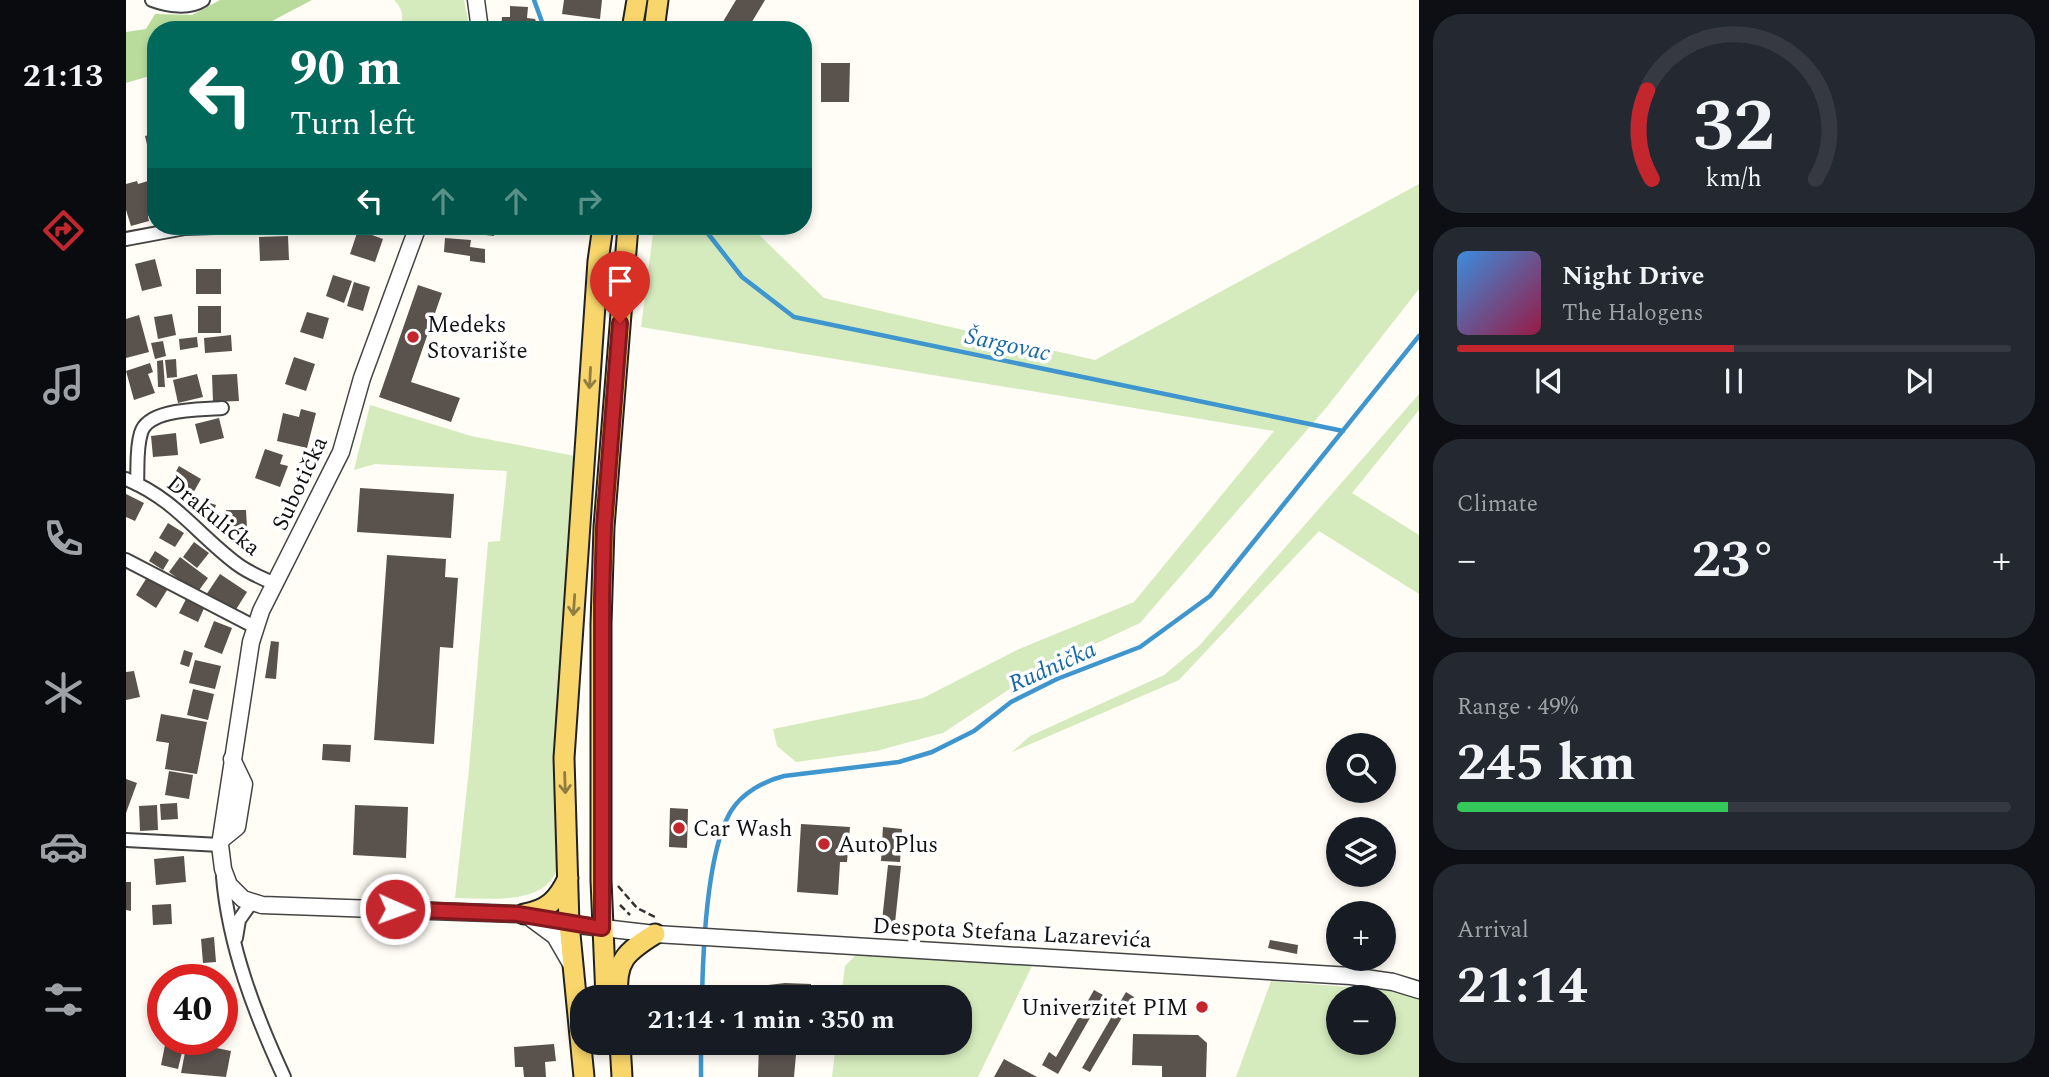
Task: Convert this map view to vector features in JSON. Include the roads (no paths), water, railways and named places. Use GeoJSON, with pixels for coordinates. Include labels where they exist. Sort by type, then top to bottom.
{"type":"FeatureCollection","features":[{"type":"Feature","properties":{"kind":"main road"},"geometry":{"type":"LineString","coordinates":[[634,21],[637,0]]}},
{"type":"Feature","properties":{"kind":"main road"},"geometry":{"type":"LineString","coordinates":[[655,21],[658,0]]}},
{"type":"Feature","properties":{"kind":"main road"},"geometry":{"type":"LineString","coordinates":[[584,1077],[569,924],[566,715],[602,235]]}},
{"type":"Feature","properties":{"kind":"main road"},"geometry":{"type":"LineString","coordinates":[[605,985],[601,880],[601,624],[604,527],[627,235]]}},
{"type":"Feature","properties":{"kind":"main road"},"geometry":{"type":"LineString","coordinates":[[524,915],[536,912],[554,901],[568,877]]}},
{"type":"Feature","properties":{"kind":"main road"},"geometry":{"type":"LineString","coordinates":[[618,985],[617,971],[623,959],[636,946],[655,934]]}},
{"type":"Feature","properties":{"kind":"main road"},"geometry":{"type":"LineString","coordinates":[[609,1055],[610,1077]]}},
{"type":"Feature","properties":{"kind":"main road"},"geometry":{"type":"LineString","coordinates":[[621,1055],[622,1077]]}},
{"type":"Feature","properties":{"kind":"street"},"geometry":{"type":"LineString","coordinates":[[152,0],[168,5],[189,5],[203,0]]}},
{"type":"Feature","properties":{"kind":"street"},"geometry":{"type":"LineString","coordinates":[[476,0],[479,21]]}},
{"type":"Feature","properties":{"kind":"street"},"geometry":{"type":"LineString","coordinates":[[126,239],[147,235]]}},
{"type":"Feature","properties":{"kind":"street","name":"Subotička"},"geometry":{"type":"LineString","coordinates":[[284,1077],[269,1045],[235,946],[226,911],[220,843],[232,759],[255,627],[341,452],[362,379],[415,235]]}},
{"type":"Feature","properties":{"kind":"street"},"geometry":{"type":"LineString","coordinates":[[132,482],[141,433],[149,421],[175,413],[222,408]]}},
{"type":"Feature","properties":{"kind":"street","name":"Drakulićka"},"geometry":{"type":"LineString","coordinates":[[132,482],[172,504],[237,564],[275,584]]}},
{"type":"Feature","properties":{"kind":"street"},"geometry":{"type":"LineString","coordinates":[[126,560],[255,627]]}},
{"type":"Feature","properties":{"kind":"street"},"geometry":{"type":"LineString","coordinates":[[126,840],[220,843]]}},
{"type":"Feature","properties":{"kind":"street"},"geometry":{"type":"LineString","coordinates":[[223,869],[235,892],[251,903],[239,920],[235,946]]}},
{"type":"Feature","properties":{"kind":"street"},"geometry":{"type":"LineString","coordinates":[[601,880],[611,914],[632,931]]}},
{"type":"Feature","properties":{"kind":"street","name":"Despota Stefana Lazarevića"},"geometry":{"type":"LineString","coordinates":[[251,903],[524,915],[569,924],[655,934],[692,934],[1046,959],[1326,974],[1393,982],[1419,990]]}},
{"type":"Feature","properties":{"kind":"street"},"geometry":{"type":"LineString","coordinates":[[524,915],[555,936],[573,968]]}},
{"type":"Feature","properties":{"kind":"waterway"},"geometry":{"type":"LineString","coordinates":[[534,0],[542,21]]}},
{"type":"Feature","properties":{"kind":"waterway","name":"Šargovac"},"geometry":{"type":"LineString","coordinates":[[709,235],[742,277],[794,317],[1343,431]]}},
{"type":"Feature","properties":{"kind":"waterway","name":"Rudnička"},"geometry":{"type":"LineString","coordinates":[[703,985],[705,928],[716,850],[731,811],[747,793],[784,776],[899,762],[932,752],[974,731],[1011,702],[1057,679],[1140,647],[1210,596],[1419,336]]}},
{"type":"Feature","properties":{"kind":"waterway","name":"Rudnička"},"geometry":{"type":"LineString","coordinates":[[701,1055],[701,1077]]}},
{"type":"Feature","properties":{"kind":"place","name":"Medeks Stovarište"},"geometry":{"type":"Point","coordinates":[413,337]}},
{"type":"Feature","properties":{"kind":"place","name":"Car Wash"},"geometry":{"type":"Point","coordinates":[679,828]}},
{"type":"Feature","properties":{"kind":"place","name":"Auto Plus"},"geometry":{"type":"Point","coordinates":[824,844]}},
{"type":"Feature","properties":{"kind":"place","name":"Univerzitet PIM"},"geometry":{"type":"Point","coordinates":[1202,1007]}}]}
